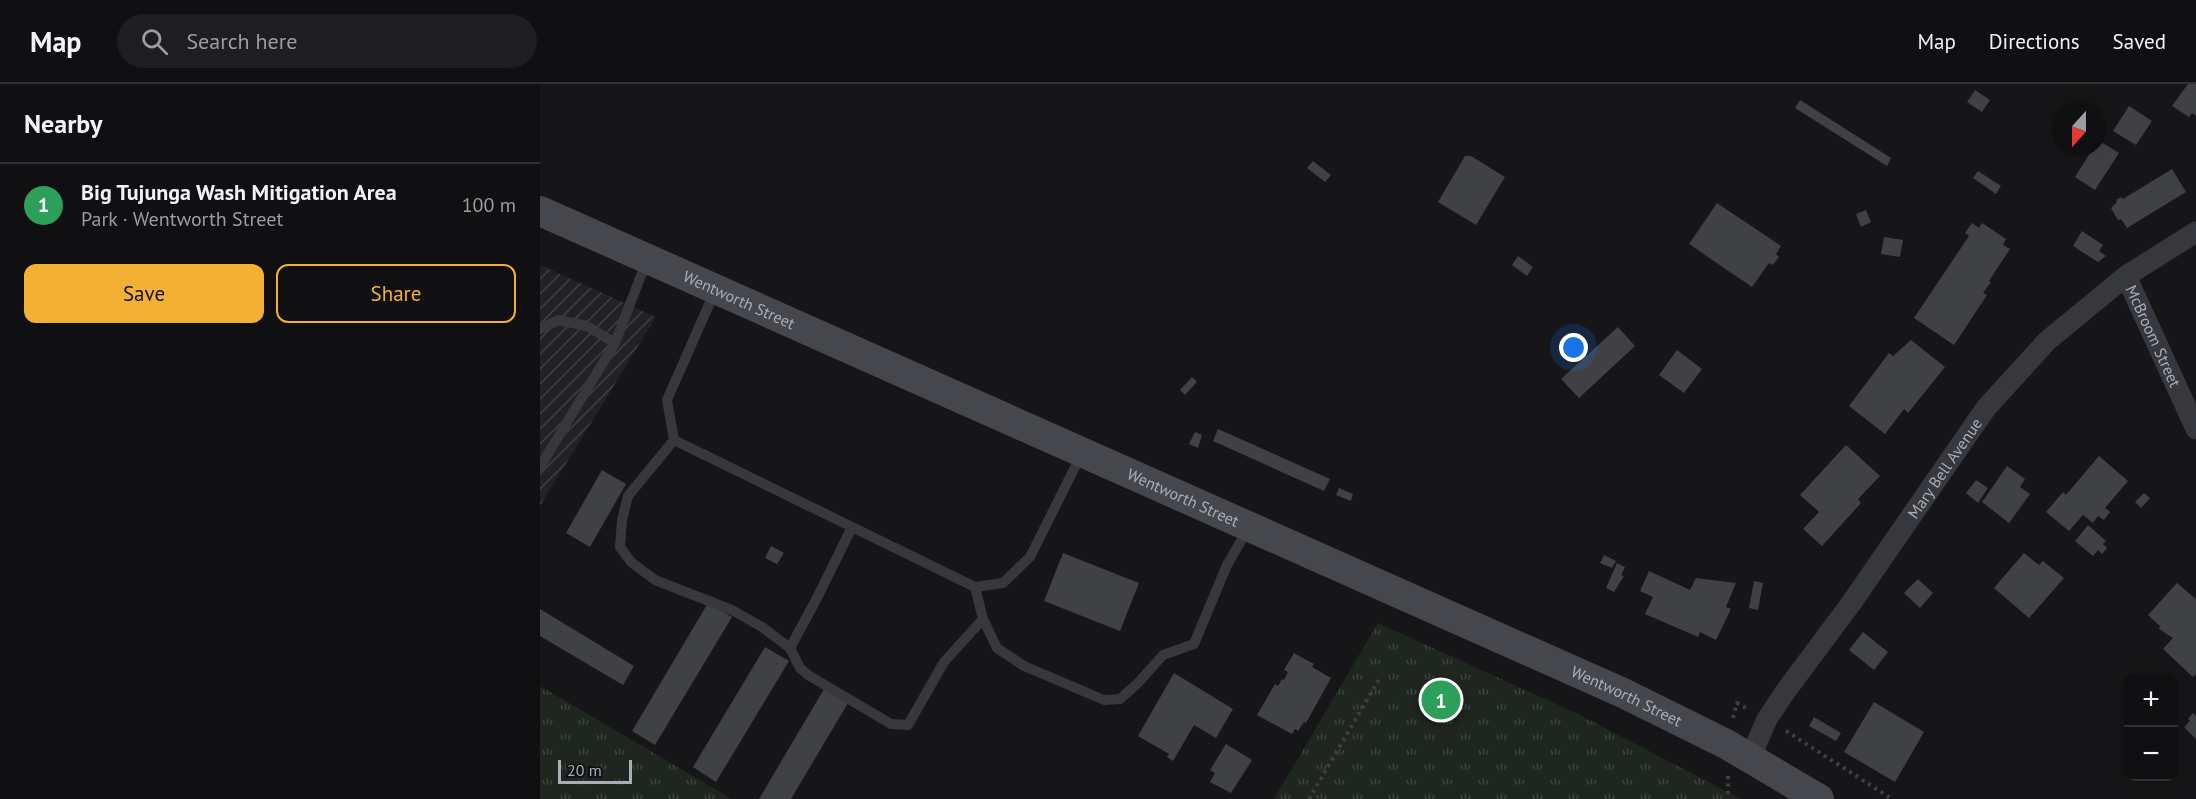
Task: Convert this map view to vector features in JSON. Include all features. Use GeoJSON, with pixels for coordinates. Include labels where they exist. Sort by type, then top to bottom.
{"type":"FeatureCollection","features":[{"type":"Feature","properties":{"kind":"main road","name":"Wentworth Street"},"geometry":{"type":"LineString","coordinates":[[540,211],[1623,693],[1726,744],[1819,799]]}},
{"type":"Feature","properties":{"kind":"street","name":"Mary Bell Avenue"},"geometry":{"type":"LineString","coordinates":[[1750,758],[1767,719],[1852,602],[1986,408],[2047,341],[2126,276],[2196,232]]}},
{"type":"Feature","properties":{"kind":"street","name":"McBroom Street"},"geometry":{"type":"LineString","coordinates":[[2126,276],[2196,429]]}},
{"type":"Feature","properties":{"kind":"lane"},"geometry":{"type":"LineString","coordinates":[[540,467],[615,343],[648,258]]}},
{"type":"Feature","properties":{"kind":"lane"},"geometry":{"type":"LineString","coordinates":[[716,288],[667,400],[674,440],[628,496],[622,520],[620,547],[631,562],[655,580],[732,610],[762,627],[790,648],[800,668],[808,675],[891,724],[908,725],[944,662],[983,619]]}},
{"type":"Feature","properties":{"kind":"lane"},"geometry":{"type":"LineString","coordinates":[[540,329],[558,320],[587,326],[615,343]]}},
{"type":"Feature","properties":{"kind":"lane"},"geometry":{"type":"LineString","coordinates":[[674,440],[975,587],[1003,583],[1030,557],[1082,452]]}},
{"type":"Feature","properties":{"kind":"lane"},"geometry":{"type":"LineString","coordinates":[[790,648],[852,527]]}},
{"type":"Feature","properties":{"kind":"lane"},"geometry":{"type":"LineString","coordinates":[[975,587],[983,619],[997,648],[1024,666],[1104,700],[1120,699],[1138,684],[1163,655],[1194,644],[1227,565],[1249,527]]}},
{"type":"Feature","properties":{"kind":"path"},"geometry":{"type":"LineString","coordinates":[[1309,799],[1381,676]]}},
{"type":"Feature","properties":{"kind":"path"},"geometry":{"type":"LineString","coordinates":[[1767,719],[1892,799]]}},
{"type":"Feature","properties":{"kind":"shaded area"},"geometry":{"type":"Polygon","coordinates":[[[540,265],[656,317],[540,506],[540,265]]]}},
{"type":"Feature","properties":{"kind":"green space"},"geometry":{"type":"Polygon","coordinates":[[[1378,623],[1576,713],[1741,799],[1274,799],[1378,623]]]}},
{"type":"Feature","properties":{"kind":"green space"},"geometry":{"type":"Polygon","coordinates":[[[540,686],[732,799],[540,799],[540,686]]]}},
{"type":"Feature","properties":{"kind":"building"},"geometry":{"type":"Polygon","coordinates":[[[2188,84],[2196,84],[2196,116],[2192,113],[2189,117],[2172,106],[2188,84]]]}},
{"type":"Feature","properties":{"kind":"building"},"geometry":{"type":"Polygon","coordinates":[[[1975,90],[1990,100],[1982,112],[1967,102],[1975,90]]]}},
{"type":"Feature","properties":{"kind":"building"},"geometry":{"type":"Polygon","coordinates":[[[1800,100],[1891,158],[1887,166],[1795,108],[1800,100]]]}},
{"type":"Feature","properties":{"kind":"building"},"geometry":{"type":"Polygon","coordinates":[[[2129,106],[2152,121],[2136,145],[2113,131],[2129,106]]]}},
{"type":"Feature","properties":{"kind":"building"},"geometry":{"type":"Polygon","coordinates":[[[2106,145],[2119,153],[2095,190],[2075,177],[2088,156],[2106,156],[2106,145]]]}},
{"type":"Feature","properties":{"kind":"building"},"geometry":{"type":"Polygon","coordinates":[[[1465,156],[1471,156],[1505,177],[1476,225],[1438,202],[1465,156]]]}},
{"type":"Feature","properties":{"kind":"building"},"geometry":{"type":"Polygon","coordinates":[[[1313,161],[1331,175],[1325,182],[1307,168],[1313,161]]]}},
{"type":"Feature","properties":{"kind":"building"},"geometry":{"type":"Polygon","coordinates":[[[2172,169],[2186,192],[2127,228],[2121,219],[2118,220],[2111,208],[2117,202],[2116,200],[2121,197],[2123,199],[2172,169]]]}},
{"type":"Feature","properties":{"kind":"building"},"geometry":{"type":"Polygon","coordinates":[[[1978,171],[2001,186],[1996,194],[1973,178],[1978,171]]]}},
{"type":"Feature","properties":{"kind":"building"},"geometry":{"type":"Polygon","coordinates":[[[1717,203],[1781,246],[1776,254],[1779,257],[1773,265],[1769,263],[1752,287],[1689,244],[1717,203]]]}},
{"type":"Feature","properties":{"kind":"building"},"geometry":{"type":"Polygon","coordinates":[[[1866,210],[1871,222],[1861,227],[1856,214],[1866,210]]]}},
{"type":"Feature","properties":{"kind":"building"},"geometry":{"type":"Polygon","coordinates":[[[1972,223],[1979,228],[1982,223],[2006,239],[2003,245],[2010,249],[1983,293],[1987,295],[1954,345],[1914,318],[1969,236],[1965,233],[1972,223]]]}},
{"type":"Feature","properties":{"kind":"building"},"geometry":{"type":"Polygon","coordinates":[[[2082,231],[2103,245],[2099,251],[2106,256],[2098,262],[2073,246],[2082,231]]]}},
{"type":"Feature","properties":{"kind":"building"},"geometry":{"type":"Polygon","coordinates":[[[1884,237],[1903,240],[1900,257],[1881,254],[1884,237]]]}},
{"type":"Feature","properties":{"kind":"building"},"geometry":{"type":"Polygon","coordinates":[[[1518,256],[1533,267],[1527,276],[1512,265],[1518,256]]]}},
{"type":"Feature","properties":{"kind":"building"},"geometry":{"type":"Polygon","coordinates":[[[1618,327],[1635,346],[1579,398],[1561,379],[1618,327]]]}},
{"type":"Feature","properties":{"kind":"building"},"geometry":{"type":"Polygon","coordinates":[[[1911,340],[1945,367],[1908,413],[1904,409],[1885,434],[1849,406],[1889,353],[1893,356],[1911,340]]]}},
{"type":"Feature","properties":{"kind":"building"},"geometry":{"type":"Polygon","coordinates":[[[1677,350],[1702,369],[1684,393],[1659,375],[1677,350]]]}},
{"type":"Feature","properties":{"kind":"building"},"geometry":{"type":"Polygon","coordinates":[[[1192,377],[1197,382],[1185,395],[1180,390],[1192,377]]]}},
{"type":"Feature","properties":{"kind":"building"},"geometry":{"type":"Polygon","coordinates":[[[1218,429],[1330,479],[1324,491],[1213,441],[1218,429]]]}},
{"type":"Feature","properties":{"kind":"building"},"geometry":{"type":"Polygon","coordinates":[[[1195,432],[1202,435],[1198,448],[1189,444],[1195,432]]]}},
{"type":"Feature","properties":{"kind":"building"},"geometry":{"type":"Polygon","coordinates":[[[1846,445],[1880,476],[1858,499],[1861,503],[1822,546],[1803,529],[1819,512],[1800,495],[1846,445]]]}},
{"type":"Feature","properties":{"kind":"building"},"geometry":{"type":"Polygon","coordinates":[[[2099,456],[2128,481],[2105,508],[2110,512],[2104,520],[2098,516],[2093,523],[2083,515],[2069,531],[2046,512],[2063,492],[2066,495],[2099,456]]]}},
{"type":"Feature","properties":{"kind":"building"},"geometry":{"type":"Polygon","coordinates":[[[2007,466],[2025,479],[2020,487],[2030,494],[2009,523],[1982,502],[2007,466]]]}},
{"type":"Feature","properties":{"kind":"building"},"geometry":{"type":"Polygon","coordinates":[[[602,470],[626,484],[590,547],[566,533],[602,470]]]}},
{"type":"Feature","properties":{"kind":"building"},"geometry":{"type":"Polygon","coordinates":[[[1976,480],[1988,488],[1978,503],[1966,493],[1976,480]]]}},
{"type":"Feature","properties":{"kind":"building"},"geometry":{"type":"Polygon","coordinates":[[[1339,488],[1353,494],[1351,501],[1336,495],[1339,488]]]}},
{"type":"Feature","properties":{"kind":"building"},"geometry":{"type":"Polygon","coordinates":[[[2144,493],[2150,498],[2141,508],[2135,502],[2144,493]]]}},
{"type":"Feature","properties":{"kind":"building"},"geometry":{"type":"Polygon","coordinates":[[[2088,525],[2106,541],[2103,544],[2107,548],[2102,554],[2098,550],[2093,556],[2075,541],[2088,525]]]}},
{"type":"Feature","properties":{"kind":"building"},"geometry":{"type":"Polygon","coordinates":[[[771,546],[784,553],[777,564],[765,558],[771,546]]]}},
{"type":"Feature","properties":{"kind":"building"},"geometry":{"type":"Polygon","coordinates":[[[1063,553],[1139,583],[1120,631],[1044,601],[1063,553]]]}},
{"type":"Feature","properties":{"kind":"building"},"geometry":{"type":"Polygon","coordinates":[[[2024,553],[2039,565],[2043,561],[2064,578],[2029,618],[1994,588],[2024,553]]]}},
{"type":"Feature","properties":{"kind":"building"},"geometry":{"type":"Polygon","coordinates":[[[1604,555],[1616,561],[1612,568],[1600,563],[1604,555]]]}},
{"type":"Feature","properties":{"kind":"building"},"geometry":{"type":"Polygon","coordinates":[[[1617,563],[1625,567],[1621,575],[1624,576],[1614,592],[1606,588],[1617,563]]]}},
{"type":"Feature","properties":{"kind":"building"},"geometry":{"type":"Polygon","coordinates":[[[1649,571],[1690,590],[1696,578],[1736,583],[1726,607],[1731,609],[1716,640],[1700,632],[1698,637],[1645,614],[1653,597],[1640,591],[1649,571]]]}},
{"type":"Feature","properties":{"kind":"building"},"geometry":{"type":"Polygon","coordinates":[[[1918,579],[1933,593],[1920,608],[1904,593],[1918,579]]]}},
{"type":"Feature","properties":{"kind":"building"},"geometry":{"type":"Polygon","coordinates":[[[1754,581],[1763,583],[1758,610],[1749,608],[1754,581]]]}},
{"type":"Feature","properties":{"kind":"building"},"geometry":{"type":"Polygon","coordinates":[[[2177,583],[2196,599],[2196,674],[2193,677],[2163,649],[2173,638],[2159,629],[2160,626],[2148,615],[2177,583]]]}},
{"type":"Feature","properties":{"kind":"building"},"geometry":{"type":"Polygon","coordinates":[[[708,603],[732,617],[655,745],[632,731],[708,603]]]}},
{"type":"Feature","properties":{"kind":"building"},"geometry":{"type":"Polygon","coordinates":[[[540,609],[634,666],[623,685],[540,636],[540,609]]]}},
{"type":"Feature","properties":{"kind":"building"},"geometry":{"type":"Polygon","coordinates":[[[1863,632],[1888,652],[1874,670],[1849,650],[1863,632]]]}},
{"type":"Feature","properties":{"kind":"building"},"geometry":{"type":"Polygon","coordinates":[[[765,647],[789,661],[716,782],[693,767],[765,647]]]}},
{"type":"Feature","properties":{"kind":"building"},"geometry":{"type":"Polygon","coordinates":[[[1294,653],[1314,664],[1312,667],[1331,678],[1306,723],[1304,722],[1298,731],[1295,729],[1292,734],[1257,715],[1275,684],[1278,686],[1282,679],[1284,680],[1288,672],[1284,670],[1294,653]]]}},
{"type":"Feature","properties":{"kind":"building"},"geometry":{"type":"Polygon","coordinates":[[[1174,673],[1233,709],[1216,738],[1194,725],[1173,761],[1167,757],[1169,754],[1138,736],[1174,673]]]}},
{"type":"Feature","properties":{"kind":"building"},"geometry":{"type":"Polygon","coordinates":[[[824,689],[848,703],[791,799],[759,799],[824,689]]]}},
{"type":"Feature","properties":{"kind":"building"},"geometry":{"type":"Polygon","coordinates":[[[1874,702],[1924,732],[1895,782],[1844,752],[1874,702]]]}},
{"type":"Feature","properties":{"kind":"building"},"geometry":{"type":"Polygon","coordinates":[[[2193,713],[2196,716],[2196,739],[2184,727],[2190,721],[2188,719],[2193,713]]]}},
{"type":"Feature","properties":{"kind":"building"},"geometry":{"type":"Polygon","coordinates":[[[1814,717],[1841,733],[1836,741],[1809,726],[1814,717]]]}},
{"type":"Feature","properties":{"kind":"building"},"geometry":{"type":"Polygon","coordinates":[[[1226,744],[1252,760],[1231,793],[1210,782],[1215,773],[1210,770],[1226,744]]]}},
{"type":"Feature","properties":{"kind":"place","name":"Big Tujunga Wash Mitigation Area"},"geometry":{"type":"Point","coordinates":[1441,700]}}]}
